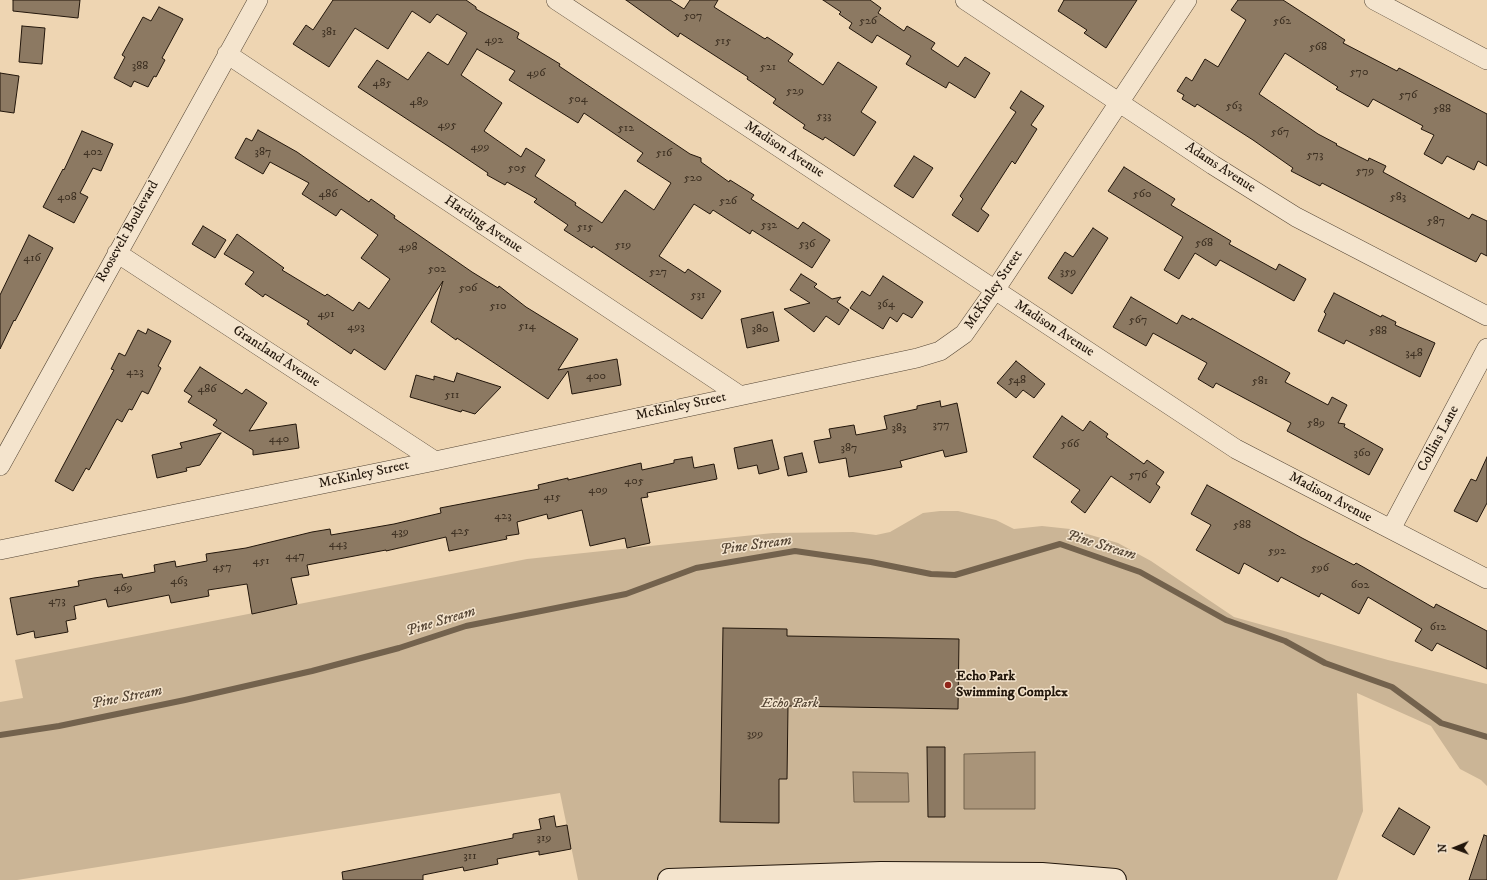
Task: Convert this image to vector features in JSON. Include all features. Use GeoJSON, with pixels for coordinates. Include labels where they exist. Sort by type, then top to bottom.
{"type":"FeatureCollection","features":[{"type":"Feature","properties":{"kind":"main road"},"geometry":{"type":"LineString","coordinates":[[669,880],[881,873],[1042,874],[1115,880]]}},
{"type":"Feature","properties":{"kind":"street","name":"Roosevelt Boulevard"},"geometry":{"type":"LineString","coordinates":[[0,466],[258,0]]}},
{"type":"Feature","properties":{"kind":"street","name":"Madison Avenue"},"geometry":{"type":"LineString","coordinates":[[556,0],[1236,449],[1487,579]]}},
{"type":"Feature","properties":{"kind":"street","name":"Adams Avenue"},"geometry":{"type":"LineString","coordinates":[[965,0],[1213,165],[1296,216],[1487,316]]}},
{"type":"Feature","properties":{"kind":"street","name":"McKinley Street"},"geometry":{"type":"LineString","coordinates":[[0,550],[435,461],[738,395],[917,358],[940,351],[964,334],[995,290],[1187,0]]}},
{"type":"Feature","properties":{"kind":"street"},"geometry":{"type":"LineString","coordinates":[[1374,0],[1487,60]]}},
{"type":"Feature","properties":{"kind":"street","name":"Harding Avenue"},"geometry":{"type":"LineString","coordinates":[[227,54],[738,395]]}},
{"type":"Feature","properties":{"kind":"street","name":"Grantland Avenue"},"geometry":{"type":"LineString","coordinates":[[117,253],[435,461]]}},
{"type":"Feature","properties":{"kind":"street","name":"Collins Lane"},"geometry":{"type":"LineString","coordinates":[[1391,530],[1487,348]]}},
{"type":"Feature","properties":{"kind":"green space","name":"Echo Park"},"geometry":{"type":"Polygon","coordinates":[[[958,511],[996,520],[1014,529],[1042,526],[1070,529],[1118,543],[1151,561],[1234,617],[1388,660],[1487,684],[1487,786],[1481,780],[1460,769],[1431,726],[1357,693],[1363,811],[1337,880],[578,880],[560,793],[17,880],[0,880],[0,702],[23,698],[15,660],[527,559],[773,533],[853,532],[876,535],[890,532],[923,513],[958,511]]]}},
{"type":"Feature","properties":{"kind":"shaded area"},"geometry":{"type":"Polygon","coordinates":[[[1035,752],[1035,809],[964,809],[964,754],[1035,752]]]}},
{"type":"Feature","properties":{"kind":"shaded area"},"geometry":{"type":"Polygon","coordinates":[[[853,772],[908,773],[909,802],[854,802],[853,772]]]}},
{"type":"Feature","properties":{"kind":"building"},"geometry":{"type":"Polygon","coordinates":[[[13,0],[80,0],[78,18],[13,11],[13,0]]]}},
{"type":"Feature","properties":{"kind":"building"},"geometry":{"type":"Polygon","coordinates":[[[333,0],[466,0],[476,7],[476,9],[519,33],[517,38],[560,64],[559,66],[690,154],[701,158],[701,162],[729,182],[730,180],[754,195],[751,199],[798,229],[803,222],[830,240],[812,268],[752,230],[750,234],[713,210],[710,214],[694,204],[659,256],[685,273],[688,269],[721,291],[702,319],[593,246],[592,248],[564,230],[568,225],[534,202],[537,199],[507,182],[505,185],[487,175],[488,173],[358,87],[377,60],[408,80],[428,52],[448,65],[467,33],[437,14],[430,23],[412,11],[388,49],[355,28],[329,67],[293,44],[306,25],[313,30],[333,0]],[[477,49],[461,75],[502,103],[484,131],[521,157],[526,148],[545,160],[535,176],[576,203],[575,205],[602,223],[625,190],[654,210],[671,183],[637,161],[643,153],[584,113],[578,123],[509,80],[515,71],[477,49]]]}},
{"type":"Feature","properties":{"kind":"building"},"geometry":{"type":"Polygon","coordinates":[[[626,0],[670,0],[684,9],[690,0],[718,0],[714,7],[765,39],[767,37],[793,54],[788,61],[823,85],[838,62],[877,87],[861,112],[876,122],[854,156],[825,137],[823,140],[803,128],[805,125],[773,103],[776,99],[747,79],[748,77],[680,33],[678,37],[626,0]]]}},
{"type":"Feature","properties":{"kind":"building"},"geometry":{"type":"Polygon","coordinates":[[[823,0],[870,0],[881,8],[878,13],[904,31],[907,26],[935,43],[931,49],[958,67],[965,57],[990,73],[975,98],[949,82],[946,88],[906,64],[911,56],[877,35],[872,43],[849,28],[852,23],[839,14],[841,12],[823,0]]]}},
{"type":"Feature","properties":{"kind":"building"},"geometry":{"type":"Polygon","coordinates":[[[1064,0],[1137,0],[1106,48],[1084,33],[1087,30],[1058,11],[1064,0]]]}},
{"type":"Feature","properties":{"kind":"building"},"geometry":{"type":"Polygon","coordinates":[[[1238,0],[1283,0],[1345,40],[1343,43],[1397,71],[1399,68],[1487,114],[1487,166],[1478,161],[1474,170],[1447,156],[1442,164],[1424,154],[1434,135],[1421,129],[1423,126],[1373,99],[1368,107],[1336,89],[1338,87],[1285,53],[1259,94],[1318,134],[1337,144],[1336,145],[1368,161],[1369,158],[1386,166],[1383,172],[1469,219],[1472,214],[1487,221],[1487,256],[1481,253],[1476,262],[1322,183],[1320,186],[1291,171],[1293,168],[1197,104],[1195,107],[1182,99],[1184,95],[1177,91],[1186,77],[1192,81],[1205,59],[1218,67],[1246,20],[1231,10],[1238,0]]]}},
{"type":"Feature","properties":{"kind":"building"},"geometry":{"type":"Polygon","coordinates":[[[159,7],[183,19],[162,58],[165,60],[156,77],[154,76],[148,87],[134,81],[131,87],[114,78],[125,57],[122,55],[143,17],[151,21],[159,7]]]}},
{"type":"Feature","properties":{"kind":"building"},"geometry":{"type":"Polygon","coordinates":[[[22,26],[45,28],[42,64],[19,62],[22,26]]]}},
{"type":"Feature","properties":{"kind":"building"},"geometry":{"type":"Polygon","coordinates":[[[0,73],[19,76],[14,113],[0,111],[0,73]]]}},
{"type":"Feature","properties":{"kind":"building"},"geometry":{"type":"Polygon","coordinates":[[[1021,91],[1044,106],[1031,125],[1037,129],[1015,164],[1012,161],[981,209],[989,215],[978,232],[952,215],[963,199],[960,196],[1016,112],[1010,108],[1021,91]]]}},
{"type":"Feature","properties":{"kind":"building"},"geometry":{"type":"Polygon","coordinates":[[[258,130],[297,152],[369,202],[371,199],[395,216],[394,218],[472,272],[498,288],[499,286],[526,307],[578,339],[558,370],[617,359],[621,385],[572,394],[568,371],[548,399],[457,338],[456,340],[431,322],[443,281],[385,370],[354,349],[351,354],[307,324],[309,321],[265,294],[263,297],[245,284],[254,272],[224,254],[237,234],[284,268],[282,270],[325,296],[327,294],[353,311],[359,302],[369,309],[390,279],[361,258],[378,235],[341,209],[336,216],[302,194],[309,183],[270,162],[263,174],[235,158],[246,138],[252,141],[258,130]]]}},
{"type":"Feature","properties":{"kind":"building"},"geometry":{"type":"Polygon","coordinates":[[[82,131],[113,144],[101,171],[93,168],[80,193],[88,197],[74,223],[43,207],[63,169],[64,170],[82,131]]]}},
{"type":"Feature","properties":{"kind":"building"},"geometry":{"type":"Polygon","coordinates":[[[914,156],[933,168],[913,198],[894,186],[914,156]]]}},
{"type":"Feature","properties":{"kind":"building"},"geometry":{"type":"Polygon","coordinates":[[[1124,167],[1175,199],[1171,205],[1231,241],[1229,244],[1276,270],[1279,264],[1306,279],[1294,301],[1220,260],[1216,266],[1195,253],[1179,279],[1164,270],[1183,237],[1108,191],[1124,167]]]}},
{"type":"Feature","properties":{"kind":"building"},"geometry":{"type":"Polygon","coordinates":[[[203,226],[226,240],[215,258],[192,244],[203,226]]]}},
{"type":"Feature","properties":{"kind":"building"},"geometry":{"type":"Polygon","coordinates":[[[1093,228],[1108,238],[1072,294],[1048,278],[1065,252],[1073,257],[1093,228]]]}},
{"type":"Feature","properties":{"kind":"building"},"geometry":{"type":"Polygon","coordinates":[[[29,235],[53,248],[0,349],[0,295],[29,235]]]}},
{"type":"Feature","properties":{"kind":"building"},"geometry":{"type":"Polygon","coordinates":[[[801,274],[817,284],[814,287],[832,299],[841,297],[837,302],[849,310],[839,325],[826,316],[814,332],[784,309],[810,303],[790,290],[801,274]]]}},
{"type":"Feature","properties":{"kind":"building"},"geometry":{"type":"Polygon","coordinates":[[[883,276],[923,302],[912,318],[903,313],[897,322],[890,317],[883,329],[850,308],[862,291],[870,296],[883,276]]]}},
{"type":"Feature","properties":{"kind":"building"},"geometry":{"type":"Polygon","coordinates":[[[1334,293],[1381,317],[1382,315],[1396,322],[1395,325],[1435,343],[1420,377],[1346,340],[1344,344],[1318,331],[1326,314],[1324,312],[1334,293]]]}},
{"type":"Feature","properties":{"kind":"building"},"geometry":{"type":"Polygon","coordinates":[[[1131,297],[1177,324],[1182,315],[1191,320],[1192,318],[1290,373],[1285,382],[1328,405],[1332,397],[1347,405],[1338,423],[1345,424],[1344,427],[1383,449],[1369,475],[1287,431],[1291,423],[1216,383],[1213,388],[1198,379],[1207,363],[1153,333],[1146,346],[1113,327],[1131,297]]]}},
{"type":"Feature","properties":{"kind":"building"},"geometry":{"type":"Polygon","coordinates":[[[773,312],[779,341],[747,348],[741,319],[773,312]]]}},
{"type":"Feature","properties":{"kind":"building"},"geometry":{"type":"Polygon","coordinates":[[[148,329],[171,341],[158,366],[161,368],[148,394],[142,391],[132,410],[129,409],[122,422],[117,419],[89,470],[86,468],[73,491],[55,481],[114,370],[111,369],[119,353],[125,356],[138,330],[146,334],[148,329]]]}},
{"type":"Feature","properties":{"kind":"building"},"geometry":{"type":"Polygon","coordinates":[[[1016,361],[1045,384],[1034,398],[1023,390],[1016,398],[997,383],[1016,361]]]}},
{"type":"Feature","properties":{"kind":"building"},"geometry":{"type":"Polygon","coordinates":[[[200,367],[242,394],[246,389],[267,403],[249,431],[296,424],[299,448],[253,455],[253,450],[213,425],[217,420],[188,402],[192,396],[184,391],[200,367]]]}},
{"type":"Feature","properties":{"kind":"building"},"geometry":{"type":"Polygon","coordinates":[[[457,373],[501,387],[475,414],[462,410],[461,412],[410,397],[416,375],[434,380],[434,376],[454,382],[457,373]]]}},
{"type":"Feature","properties":{"kind":"building"},"geometry":{"type":"Polygon","coordinates":[[[940,401],[941,407],[957,403],[967,452],[945,457],[943,450],[900,461],[902,467],[849,477],[846,458],[819,463],[814,441],[831,438],[829,429],[854,425],[856,435],[887,429],[884,416],[917,409],[917,406],[940,401]]]}},
{"type":"Feature","properties":{"kind":"building"},"geometry":{"type":"Polygon","coordinates":[[[1062,416],[1083,431],[1090,421],[1108,434],[1106,437],[1144,464],[1147,460],[1164,472],[1156,484],[1160,487],[1150,503],[1111,476],[1085,513],[1071,502],[1080,490],[1033,457],[1062,416]]]}},
{"type":"Feature","properties":{"kind":"building"},"geometry":{"type":"Polygon","coordinates":[[[221,433],[200,465],[186,468],[187,471],[157,478],[152,455],[182,448],[180,443],[221,433]]]}},
{"type":"Feature","properties":{"kind":"building"},"geometry":{"type":"Polygon","coordinates":[[[772,440],[779,469],[759,474],[757,465],[738,469],[734,448],[772,440]]]}},
{"type":"Feature","properties":{"kind":"building"},"geometry":{"type":"Polygon","coordinates":[[[802,453],[807,472],[788,476],[784,457],[802,453]]]}},
{"type":"Feature","properties":{"kind":"building"},"geometry":{"type":"Polygon","coordinates":[[[692,457],[694,468],[714,464],[717,479],[647,493],[648,497],[641,498],[650,543],[627,548],[625,538],[590,546],[582,510],[548,519],[547,514],[517,522],[519,534],[506,536],[507,539],[449,551],[446,537],[386,551],[307,565],[309,575],[291,578],[297,604],[252,614],[247,584],[208,590],[209,596],[171,603],[169,595],[108,607],[106,599],[74,606],[76,619],[66,621],[68,632],[35,638],[34,631],[17,635],[10,598],[79,586],[78,581],[94,578],[122,574],[123,578],[155,572],[154,565],[175,561],[176,567],[207,561],[206,554],[246,548],[312,532],[330,529],[331,535],[394,524],[441,513],[440,508],[539,489],[538,485],[568,478],[568,480],[641,463],[642,470],[674,463],[674,460],[692,457]]]}},
{"type":"Feature","properties":{"kind":"building"},"geometry":{"type":"Polygon","coordinates":[[[1487,457],[1487,503],[1477,522],[1454,511],[1471,479],[1476,481],[1487,457]]]}},
{"type":"Feature","properties":{"kind":"building"},"geometry":{"type":"Polygon","coordinates":[[[1207,485],[1302,538],[1354,565],[1356,563],[1434,608],[1436,604],[1487,631],[1487,669],[1437,643],[1432,651],[1415,641],[1422,629],[1368,597],[1359,614],[1321,593],[1319,597],[1281,577],[1278,582],[1244,563],[1239,574],[1196,550],[1211,525],[1191,514],[1207,485]]]}},
{"type":"Feature","properties":{"kind":"building"},"geometry":{"type":"Polygon","coordinates":[[[723,628],[787,629],[787,636],[959,639],[958,709],[788,706],[787,779],[779,779],[779,823],[720,822],[723,628]]]}},
{"type":"Feature","properties":{"kind":"building"},"geometry":{"type":"Polygon","coordinates":[[[927,747],[945,747],[945,817],[928,817],[927,747]]]}},
{"type":"Feature","properties":{"kind":"building"},"geometry":{"type":"Polygon","coordinates":[[[1399,808],[1430,827],[1414,855],[1382,836],[1399,808]]]}},
{"type":"Feature","properties":{"kind":"building"},"geometry":{"type":"Polygon","coordinates":[[[554,816],[556,827],[567,825],[571,849],[539,855],[539,851],[497,859],[498,864],[464,871],[463,867],[423,875],[423,880],[343,880],[342,872],[513,838],[513,834],[541,829],[539,819],[554,816]]]}},
{"type":"Feature","properties":{"kind":"building"},"geometry":{"type":"Polygon","coordinates":[[[1484,835],[1487,836],[1487,880],[1469,880],[1484,835]]]}},
{"type":"Feature","properties":{"kind":"waterway","name":"Pine Stream"},"geometry":{"type":"LineString","coordinates":[[0,735],[59,726],[185,700],[312,671],[399,648],[466,626],[626,594],[696,568],[795,551],[871,562],[931,574],[955,575],[1060,544],[1140,572],[1226,620],[1285,641],[1325,663],[1392,687],[1441,723],[1487,737]]}},
{"type":"Feature","properties":{"kind":"place","name":"Echo Park Swimming Complex"},"geometry":{"type":"Point","coordinates":[948,685]}}]}
